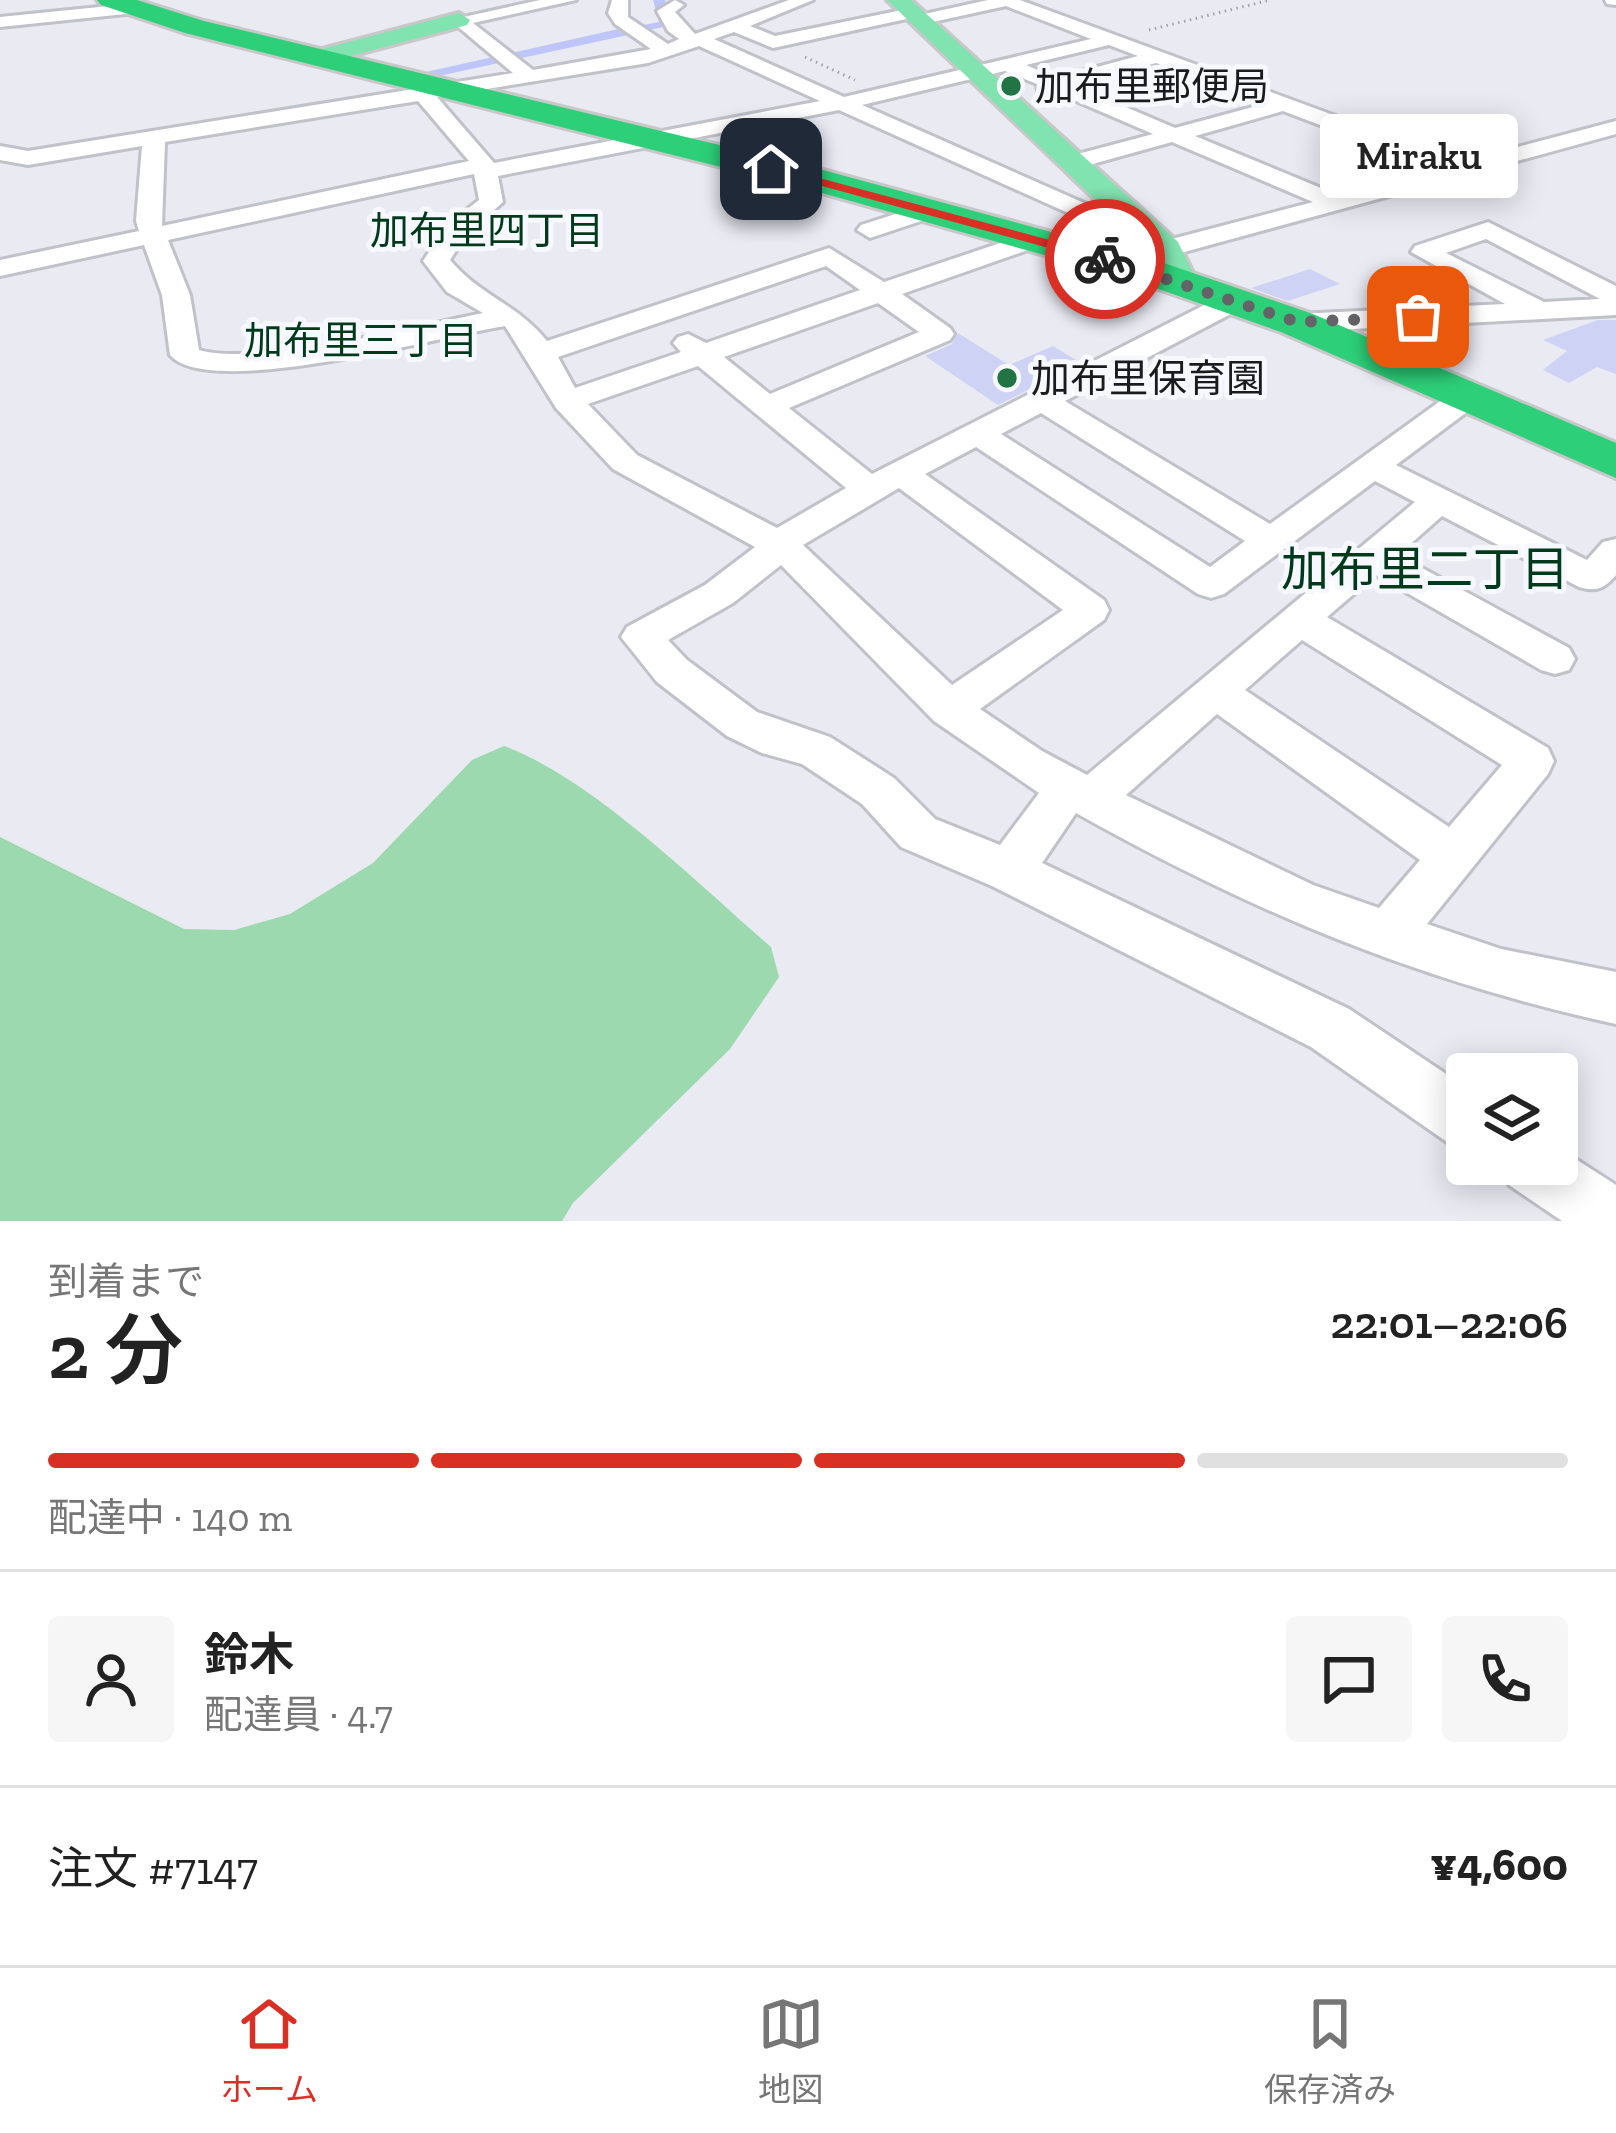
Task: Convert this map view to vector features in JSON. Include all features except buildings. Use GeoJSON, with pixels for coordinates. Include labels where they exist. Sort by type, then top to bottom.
{"type":"FeatureCollection","features":[{"type":"Feature","properties":{"kind":"highway"},"geometry":{"type":"LineString","coordinates":[[120,4],[441,93],[656,142],[1036,239],[1173,265],[1234,301],[1297,322],[1616,462]]}},
{"type":"Feature","properties":{"kind":"main road"},"geometry":{"type":"LineString","coordinates":[[435,3],[459,20]]}},
{"type":"Feature","properties":{"kind":"main road"},"geometry":{"type":"LineString","coordinates":[[910,11],[1173,265]]}},
{"type":"Feature","properties":{"kind":"main road"},"geometry":{"type":"LineString","coordinates":[[320,56],[459,20]]}},
{"type":"Feature","properties":{"kind":"street"},"geometry":{"type":"LineString","coordinates":[[459,20],[568,0]]}},
{"type":"Feature","properties":{"kind":"street"},"geometry":{"type":"LineString","coordinates":[[620,0],[617,13],[621,20],[666,51]]}},
{"type":"Feature","properties":{"kind":"street"},"geometry":{"type":"LineString","coordinates":[[734,0],[769,16]]}},
{"type":"Feature","properties":{"kind":"street"},"geometry":{"type":"LineString","coordinates":[[0,172],[28,158],[531,78],[666,51],[799,1]]}},
{"type":"Feature","properties":{"kind":"street"},"geometry":{"type":"LineString","coordinates":[[737,27],[773,42],[863,18],[1006,1],[1452,167]]}},
{"type":"Feature","properties":{"kind":"street"},"geometry":{"type":"LineString","coordinates":[[0,22],[120,4]]}},
{"type":"Feature","properties":{"kind":"street"},"geometry":{"type":"LineString","coordinates":[[675,5],[666,11],[674,27],[697,41],[905,134],[1173,265],[1330,200],[1616,127]]}},
{"type":"Feature","properties":{"kind":"street"},"geometry":{"type":"LineString","coordinates":[[459,20],[531,78]]}},
{"type":"Feature","properties":{"kind":"street"},"geometry":{"type":"LineString","coordinates":[[0,268],[485,168],[656,142],[1109,40]]}},
{"type":"Feature","properties":{"kind":"street"},"geometry":{"type":"LineString","coordinates":[[1003,98],[1156,57]]}},
{"type":"Feature","properties":{"kind":"street"},"geometry":{"type":"LineString","coordinates":[[1008,65],[1330,200]]}},
{"type":"Feature","properties":{"kind":"street"},"geometry":{"type":"LineString","coordinates":[[441,93],[485,168],[491,202],[456,230],[436,261],[457,286],[510,316],[541,352],[567,401],[625,462],[778,544],[949,709],[983,737],[1080,793],[1257,884],[1387,937],[1501,974],[1616,998]]}},
{"type":"Feature","properties":{"kind":"street"},"geometry":{"type":"LineString","coordinates":[[1071,163],[1282,105]]}},
{"type":"Feature","properties":{"kind":"street"},"geometry":{"type":"LineString","coordinates":[[866,148],[905,134]]}},
{"type":"Feature","properties":{"kind":"street"},"geometry":{"type":"LineString","coordinates":[[154,137],[151,235],[162,250],[176,295],[185,355],[195,362],[247,364],[510,316]]}},
{"type":"Feature","properties":{"kind":"street"},"geometry":{"type":"LineString","coordinates":[[0,153],[28,158]]}},
{"type":"Feature","properties":{"kind":"street"},"geometry":{"type":"LineString","coordinates":[[870,230],[930,210]]}},
{"type":"Feature","properties":{"kind":"street"},"geometry":{"type":"LineString","coordinates":[[1540,311],[1424,252],[1488,230],[1616,297]]}},
{"type":"Feature","properties":{"kind":"street"},"geometry":{"type":"LineString","coordinates":[[567,401],[1036,239]]}},
{"type":"Feature","properties":{"kind":"street"},"geometry":{"type":"LineString","coordinates":[[541,352],[829,256],[940,334],[768,406]]}},
{"type":"Feature","properties":{"kind":"street"},"geometry":{"type":"LineString","coordinates":[[1234,301],[885,481],[778,544],[734,584],[640,638],[672,671],[742,724],[777,741],[814,749],[878,791],[900,817],[936,844],[1009,871],[1330,1028],[1446,1108]]}},
{"type":"Feature","properties":{"kind":"street"},"geometry":{"type":"LineString","coordinates":[[1297,322],[1616,307]]}},
{"type":"Feature","properties":{"kind":"street"},"geometry":{"type":"LineString","coordinates":[[652,313],[768,406],[1090,610],[949,709]]}},
{"type":"Feature","properties":{"kind":"street"},"geometry":{"type":"LineString","coordinates":[[978,434],[1211,585],[1468,396]]}},
{"type":"Feature","properties":{"kind":"street"},"geometry":{"type":"LineString","coordinates":[[1043,401],[1271,541]]}},
{"type":"Feature","properties":{"kind":"street"},"geometry":{"type":"LineString","coordinates":[[1372,466],[1592,578],[1616,551]]}},
{"type":"Feature","properties":{"kind":"street"},"geometry":{"type":"LineString","coordinates":[[1009,871],[1080,793],[1215,691],[1439,500]]}},
{"type":"Feature","properties":{"kind":"street"},"geometry":{"type":"LineString","coordinates":[[1372,557],[1555,659]]}},
{"type":"Feature","properties":{"kind":"street"},"geometry":{"type":"LineString","coordinates":[[1299,620],[1532,761],[1387,937]]}},
{"type":"Feature","properties":{"kind":"street"},"geometry":{"type":"LineString","coordinates":[[1215,691],[1453,856]]}},
{"type":"Feature","properties":{"kind":"street"},"geometry":{"type":"LineString","coordinates":[[1562,1185],[1616,1221]]}},
{"type":"Feature","properties":{"kind":"path"},"geometry":{"type":"LineString","coordinates":[[1109,40],[1270,0]]}},
{"type":"Feature","properties":{"kind":"path"},"geometry":{"type":"LineString","coordinates":[[773,42],[885,94]]}},
{"type":"Feature","properties":{"kind":"green space"},"geometry":{"type":"Polygon","coordinates":[[[504,746],[573,782],[644,835],[771,947],[779,977],[730,1049],[573,1203],[562,1221],[0,1221],[0,837],[184,929],[234,930],[290,914],[373,863],[472,760],[504,746]]]}},
{"type":"Feature","properties":{"kind":"waterway"},"geometry":{"type":"LineString","coordinates":[[643,29],[667,25],[659,0]]}},
{"type":"Feature","properties":{"kind":"waterway"},"geometry":{"type":"LineString","coordinates":[[416,76],[623,32]]}},
{"type":"Feature","properties":{"kind":"way so far"},"geometry":{"type":"LineString","coordinates":[[1105,259],[1297,322],[1418,317]]}},
{"type":"Feature","properties":{"kind":"place","name":"加布里郵便局"},"geometry":{"type":"Point","coordinates":[1011,86]}},
{"type":"Feature","properties":{"kind":"place","name":"Miraku"},"geometry":{"type":"Point","coordinates":[1418,317]}},
{"type":"Feature","properties":{"kind":"place","name":"加布里保育園"},"geometry":{"type":"Point","coordinates":[1007,378]}},
{"type":"Feature","properties":{"kind":"district","name":"加布里四丁目"},"geometry":{"type":"Point","coordinates":[487,230]}},
{"type":"Feature","properties":{"kind":"district","name":"加布里三丁目"},"geometry":{"type":"Point","coordinates":[361,340]}},
{"type":"Feature","properties":{"kind":"district","name":"加布里二丁目"},"geometry":{"type":"Point","coordinates":[1425,569]}},
{"type":"Feature","properties":{"kind":"route"},"geometry":{"type":"LineString","coordinates":[[771,169],[1105,259]]}}]}
